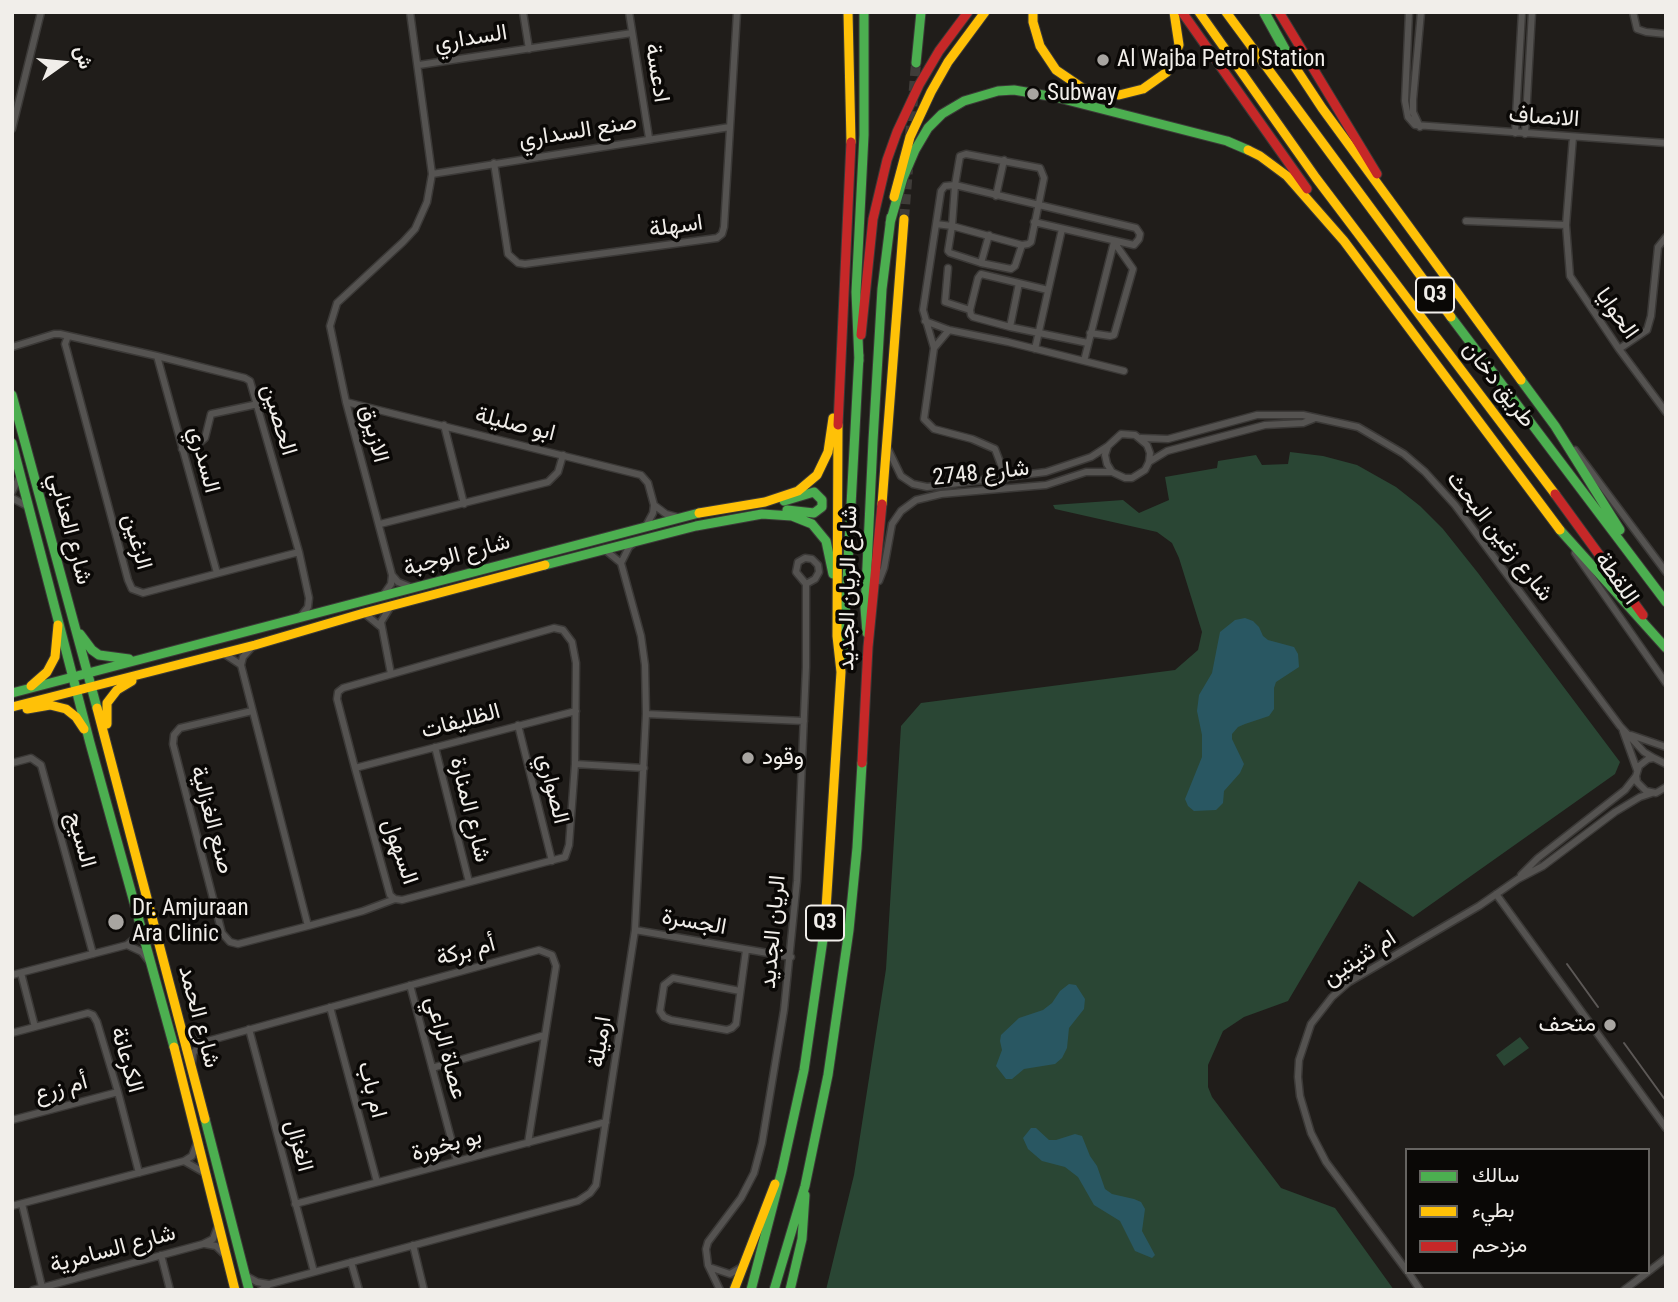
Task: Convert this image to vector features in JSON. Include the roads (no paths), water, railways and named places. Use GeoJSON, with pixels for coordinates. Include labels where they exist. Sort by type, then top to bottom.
{"type":"FeatureCollection","features":[{"type":"Feature","properties":{"kind":"main road"},"geometry":{"type":"LineString","coordinates":[[841,672],[837,592],[837,438],[852,118],[848,12]]}},
{"type":"Feature","properties":{"kind":"main road"},"geometry":{"type":"LineString","coordinates":[[859,361],[856,292],[864,135],[864,12]]}},
{"type":"Feature","properties":{"kind":"main road"},"geometry":{"type":"LineString","coordinates":[[916,62],[920,12]]}},
{"type":"Feature","properties":{"kind":"main road","name":"شارع الريان الجديد"},"geometry":{"type":"LineString","coordinates":[[751,1290],[804,1070],[824,936],[859,361],[869,248],[879,188],[897,132],[919,85],[939,51],[968,12]]}},
{"type":"Feature","properties":{"kind":"main road","name":"شارع الريان الجديد"},"geometry":{"type":"LineString","coordinates":[[774,1290],[806,1186],[828,1075],[849,930],[857,848],[868,648],[865,608],[882,289],[897,178],[910,137],[948,62],[985,12]]}},
{"type":"Feature","properties":{"kind":"main road"},"geometry":{"type":"LineString","coordinates":[[1032,12],[1040,46],[1056,70],[1084,89],[1119,96],[1143,89],[1167,72],[1178,45],[1178,27],[1174,12]]}},
{"type":"Feature","properties":{"kind":"main road"},"geometry":{"type":"LineString","coordinates":[[1182,12],[1345,241],[1560,531],[1666,647]]}},
{"type":"Feature","properties":{"kind":"main road","name":"طريق دخان"},"geometry":{"type":"LineString","coordinates":[[1199,12],[1316,178],[1524,451],[1666,647]]}},
{"type":"Feature","properties":{"kind":"main road","name":"طريق دخان"},"geometry":{"type":"LineString","coordinates":[[1226,12],[1362,199],[1647,576]]}},
{"type":"Feature","properties":{"kind":"main road"},"geometry":{"type":"LineString","coordinates":[[1264,12],[1290,61],[1555,426],[1647,576]]}},
{"type":"Feature","properties":{"kind":"main road"},"geometry":{"type":"LineString","coordinates":[[1279,12],[1414,234]]}},
{"type":"Feature","properties":{"kind":"main road"},"geometry":{"type":"LineString","coordinates":[[890,223],[903,178],[928,128],[942,114],[964,101],[1013,90],[1055,97],[1141,118],[1227,141],[1245,149],[1268,161],[1287,176],[1345,241]]}},
{"type":"Feature","properties":{"kind":"main road"},"geometry":{"type":"LineString","coordinates":[[868,648],[875,593],[904,219]]}},
{"type":"Feature","properties":{"kind":"main road","name":"شارع الوجبة"},"geometry":{"type":"LineString","coordinates":[[82,682],[138,660],[646,526],[716,509],[765,502],[798,491],[820,472],[828,452],[839,384]]}},
{"type":"Feature","properties":{"kind":"main road","name":"شارع العنابي"},"geometry":{"type":"LineString","coordinates":[[12,395],[77,629],[82,682]]}},
{"type":"Feature","properties":{"kind":"main road","name":"شارع العنابي"},"geometry":{"type":"LineString","coordinates":[[12,443],[58,614],[82,682]]}},
{"type":"Feature","properties":{"kind":"main road"},"geometry":{"type":"LineString","coordinates":[[762,514],[783,510],[814,513],[820,510],[823,503],[820,496],[814,492],[789,500],[765,502]]}},
{"type":"Feature","properties":{"kind":"main road","name":"شارع الوجبة"},"geometry":{"type":"LineString","coordinates":[[12,693],[143,675],[392,605],[636,541],[762,514],[799,517],[819,531],[830,552],[837,592]]}},
{"type":"Feature","properties":{"kind":"main road"},"geometry":{"type":"LineString","coordinates":[[38,541],[46,553],[118,807],[127,823]]}},
{"type":"Feature","properties":{"kind":"main road","name":"اللقطة"},"geometry":{"type":"LineString","coordinates":[[1647,576],[1666,602]]}},
{"type":"Feature","properties":{"kind":"main road"},"geometry":{"type":"LineString","coordinates":[[27,689],[47,672],[55,657],[58,614]]}},
{"type":"Feature","properties":{"kind":"main road"},"geometry":{"type":"LineString","coordinates":[[77,629],[92,650],[99,655],[138,660]]}},
{"type":"Feature","properties":{"kind":"main road"},"geometry":{"type":"LineString","coordinates":[[12,707],[82,682],[235,640],[245,632]]}},
{"type":"Feature","properties":{"kind":"main road"},"geometry":{"type":"LineString","coordinates":[[111,762],[105,717],[107,703],[117,690],[143,675]]}},
{"type":"Feature","properties":{"kind":"main road","name":"شارع الحمد"},"geometry":{"type":"LineString","coordinates":[[82,682],[90,743],[151,963],[235,1290]]}},
{"type":"Feature","properties":{"kind":"main road","name":"شارع الحمد"},"geometry":{"type":"LineString","coordinates":[[82,682],[111,762],[249,1290]]}},
{"type":"Feature","properties":{"kind":"main road"},"geometry":{"type":"LineString","coordinates":[[12,707],[50,705],[66,709],[76,717],[90,743]]}},
{"type":"Feature","properties":{"kind":"main road","name":"شارع الريان الجديد"},"geometry":{"type":"LineString","coordinates":[[734,1290],[782,1170]]}},
{"type":"Feature","properties":{"kind":"main road","name":"شارع الريان الجديد"},"geometry":{"type":"LineString","coordinates":[[790,1290],[802,1239],[806,1186]]}},
{"type":"Feature","properties":{"kind":"street"},"geometry":{"type":"LineString","coordinates":[[12,129],[41,12]]}},
{"type":"Feature","properties":{"kind":"street"},"geometry":{"type":"LineString","coordinates":[[410,12],[432,174]]}},
{"type":"Feature","properties":{"kind":"street","name":"السداري"},"geometry":{"type":"LineString","coordinates":[[523,12],[528,49]]}},
{"type":"Feature","properties":{"kind":"street","name":"ادعسة"},"geometry":{"type":"LineString","coordinates":[[629,12],[649,138]]}},
{"type":"Feature","properties":{"kind":"street","name":"اسهلة"},"geometry":{"type":"LineString","coordinates":[[494,163],[508,254],[519,263],[717,238],[724,228],[737,12]]}},
{"type":"Feature","properties":{"kind":"street"},"geometry":{"type":"LineString","coordinates":[[1409,12],[1405,101],[1408,117],[1420,127]]}},
{"type":"Feature","properties":{"kind":"street"},"geometry":{"type":"LineString","coordinates":[[1420,127],[1413,112],[1413,100],[1421,12]]}},
{"type":"Feature","properties":{"kind":"street"},"geometry":{"type":"LineString","coordinates":[[1515,133],[1522,12]]}},
{"type":"Feature","properties":{"kind":"street"},"geometry":{"type":"LineString","coordinates":[[1525,134],[1532,12]]}},
{"type":"Feature","properties":{"kind":"street"},"geometry":{"type":"LineString","coordinates":[[1633,14],[1637,29],[1666,34]]}},
{"type":"Feature","properties":{"kind":"street","name":"السداري"},"geometry":{"type":"LineString","coordinates":[[419,65],[632,33]]}},
{"type":"Feature","properties":{"kind":"street","name":"صنع السداري"},"geometry":{"type":"LineString","coordinates":[[432,174],[730,127]]}},
{"type":"Feature","properties":{"kind":"street","name":"الانصاف"},"geometry":{"type":"LineString","coordinates":[[1420,127],[1666,143]]}},
{"type":"Feature","properties":{"kind":"street","name":"الحوايا"},"geometry":{"type":"LineString","coordinates":[[1573,137],[1566,225],[1570,276],[1666,412]]}},
{"type":"Feature","properties":{"kind":"street"},"geometry":{"type":"LineString","coordinates":[[936,224],[952,226],[989,235],[1022,245],[1031,242],[1044,178],[1040,168],[962,154],[955,185],[952,226],[948,248],[950,253],[981,263],[1013,268],[1022,245]]}},
{"type":"Feature","properties":{"kind":"street"},"geometry":{"type":"LineString","coordinates":[[996,196],[1003,160]]}},
{"type":"Feature","properties":{"kind":"street","name":"الازيرق"},"geometry":{"type":"LineString","coordinates":[[392,575],[346,402],[330,326],[337,303],[415,229],[427,202],[432,174]]}},
{"type":"Feature","properties":{"kind":"street"},"geometry":{"type":"LineString","coordinates":[[1006,478],[995,449],[972,439],[933,429],[926,424],[923,414],[934,348],[923,306],[941,191],[945,186],[955,185],[1138,230],[1140,234],[1137,244],[1114,242],[1034,222]]}},
{"type":"Feature","properties":{"kind":"street"},"geometry":{"type":"LineString","coordinates":[[1466,220],[1566,225]]}},
{"type":"Feature","properties":{"kind":"street"},"geometry":{"type":"LineString","coordinates":[[1035,349],[1062,229]]}},
{"type":"Feature","properties":{"kind":"street"},"geometry":{"type":"LineString","coordinates":[[981,263],[989,235]]}},
{"type":"Feature","properties":{"kind":"street"},"geometry":{"type":"LineString","coordinates":[[1619,349],[1647,330],[1651,316],[1658,247],[1666,237]]}},
{"type":"Feature","properties":{"kind":"street"},"geometry":{"type":"LineString","coordinates":[[1090,333],[1114,335],[1133,269],[1114,242]]}},
{"type":"Feature","properties":{"kind":"street"},"geometry":{"type":"LineString","coordinates":[[1084,361],[1114,242]]}},
{"type":"Feature","properties":{"kind":"street"},"geometry":{"type":"LineString","coordinates":[[948,268],[945,302],[970,310]]}},
{"type":"Feature","properties":{"kind":"street"},"geometry":{"type":"LineString","coordinates":[[1048,290],[979,275],[970,310],[973,317],[1088,343]]}},
{"type":"Feature","properties":{"kind":"street"},"geometry":{"type":"LineString","coordinates":[[1010,327],[1019,283]]}},
{"type":"Feature","properties":{"kind":"street"},"geometry":{"type":"LineString","coordinates":[[925,321],[949,330],[1124,371]]}},
{"type":"Feature","properties":{"kind":"street"},"geometry":{"type":"LineString","coordinates":[[934,348],[949,330]]}},
{"type":"Feature","properties":{"kind":"street","name":"الحصين"},"geometry":{"type":"LineString","coordinates":[[12,347],[54,334],[245,378],[253,388],[258,404],[309,598],[306,612],[297,619]]}},
{"type":"Feature","properties":{"kind":"street","name":"الزغين"},"geometry":{"type":"LineString","coordinates":[[68,336],[65,344],[132,589],[143,593],[299,552]]}},
{"type":"Feature","properties":{"kind":"street","name":"السدري"},"geometry":{"type":"LineString","coordinates":[[157,356],[217,573]]}},
{"type":"Feature","properties":{"kind":"street","name":"ابو صليلة"},"geometry":{"type":"LineString","coordinates":[[346,402],[641,475],[648,483],[654,505]]}},
{"type":"Feature","properties":{"kind":"street"},"geometry":{"type":"LineString","coordinates":[[182,449],[198,444],[205,438],[211,414],[258,404]]}},
{"type":"Feature","properties":{"kind":"street","name":"شارع زغين البحث"},"geometry":{"type":"LineString","coordinates":[[1141,438],[1168,439],[1257,415],[1303,415],[1358,427],[1404,454],[1425,472],[1455,505],[1620,726],[1644,752],[1666,764]]}},
{"type":"Feature","properties":{"kind":"street","name":"شارع زغين البحث"},"geometry":{"type":"LineString","coordinates":[[1149,462],[1167,452],[1241,431],[1313,419]]}},
{"type":"Feature","properties":{"kind":"street"},"geometry":{"type":"LineString","coordinates":[[444,425],[464,503]]}},
{"type":"Feature","properties":{"kind":"street","name":"اللقطة"},"geometry":{"type":"LineString","coordinates":[[1555,426],[1601,483],[1666,572]]}},
{"type":"Feature","properties":{"kind":"street"},"geometry":{"type":"LineString","coordinates":[[1128,433],[1141,438],[1150,453],[1145,470],[1132,478],[1112,472],[1105,455],[1108,446],[1121,434],[1128,433]]}},
{"type":"Feature","properties":{"kind":"street","name":"شارع 2748"},"geometry":{"type":"LineString","coordinates":[[887,444],[896,470],[907,481],[928,488],[1030,475],[1081,461],[1108,446]]}},
{"type":"Feature","properties":{"kind":"street"},"geometry":{"type":"LineString","coordinates":[[380,524],[548,482],[558,472],[563,455]]}},
{"type":"Feature","properties":{"kind":"street","name":"شارع 2748"},"geometry":{"type":"LineString","coordinates":[[875,593],[884,568],[892,524],[896,516],[916,500],[941,494],[1059,482],[1086,472],[1112,472]]}},
{"type":"Feature","properties":{"kind":"street"},"geometry":{"type":"LineString","coordinates":[[12,492],[21,475]]}},
{"type":"Feature","properties":{"kind":"street"},"geometry":{"type":"LineString","coordinates":[[1030,475],[1038,479],[1038,483],[1033,486]]}},
{"type":"Feature","properties":{"kind":"street"},"geometry":{"type":"LineString","coordinates":[[12,498],[30,509]]}},
{"type":"Feature","properties":{"kind":"street"},"geometry":{"type":"LineString","coordinates":[[646,526],[654,505],[666,514],[679,518]]}},
{"type":"Feature","properties":{"kind":"street","name":"اللقطة"},"geometry":{"type":"LineString","coordinates":[[1560,531],[1666,683]]}},
{"type":"Feature","properties":{"kind":"street"},"geometry":{"type":"LineString","coordinates":[[604,550],[621,563],[629,547],[636,541]]}},
{"type":"Feature","properties":{"kind":"street","name":"ارميلة"},"geometry":{"type":"LineString","coordinates":[[261,1290],[270,1284],[578,1200],[590,1193],[596,1185],[635,930],[644,768],[644,649],[621,563]]}},
{"type":"Feature","properties":{"kind":"street"},"geometry":{"type":"LineString","coordinates":[[392,575],[398,582],[416,588]]}},
{"type":"Feature","properties":{"kind":"street"},"geometry":{"type":"LineString","coordinates":[[380,596],[391,584],[392,575]]}},
{"type":"Feature","properties":{"kind":"street","name":"الريان الجديد"},"geometry":{"type":"LineString","coordinates":[[708,1265],[708,1242],[741,1198],[757,1163],[785,1010],[791,957],[804,721],[806,584]]}},
{"type":"Feature","properties":{"kind":"street"},"geometry":{"type":"LineString","coordinates":[[391,674],[381,627],[383,616],[392,605]]}},
{"type":"Feature","properties":{"kind":"street"},"geometry":{"type":"LineString","coordinates":[[364,613],[381,627]]}},
{"type":"Feature","properties":{"kind":"street","name":"السهول"},"geometry":{"type":"LineString","coordinates":[[554,628],[563,630],[568,635],[574,650],[576,710],[575,764],[568,851],[565,857],[402,900],[390,895],[337,699],[338,692],[343,688],[391,674],[554,628]]}},
{"type":"Feature","properties":{"kind":"street"},"geometry":{"type":"LineString","coordinates":[[255,645],[248,650],[241,665],[308,926],[395,899]]}},
{"type":"Feature","properties":{"kind":"street"},"geometry":{"type":"LineString","coordinates":[[223,653],[241,665]]}},
{"type":"Feature","properties":{"kind":"street","name":"الظليفات"},"geometry":{"type":"LineString","coordinates":[[355,768],[576,710]]}},
{"type":"Feature","properties":{"kind":"street","name":"صنع الغزالية"},"geometry":{"type":"LineString","coordinates":[[252,711],[180,728],[174,735],[173,744],[222,933],[226,939],[238,944],[308,926]]}},
{"type":"Feature","properties":{"kind":"street"},"geometry":{"type":"LineString","coordinates":[[646,714],[804,721]]}},
{"type":"Feature","properties":{"kind":"street","name":"الصواري"},"geometry":{"type":"LineString","coordinates":[[518,725],[552,861]]}},
{"type":"Feature","properties":{"kind":"street","name":"شارع زغين البحث"},"geometry":{"type":"LineString","coordinates":[[1620,726],[1636,773]]}},
{"type":"Feature","properties":{"kind":"street"},"geometry":{"type":"LineString","coordinates":[[1626,732],[1666,747]]}},
{"type":"Feature","properties":{"kind":"street","name":"شارع المنارة"},"geometry":{"type":"LineString","coordinates":[[435,747],[469,882]]}},
{"type":"Feature","properties":{"kind":"street"},"geometry":{"type":"LineString","coordinates":[[1656,759],[1666,756]]}},
{"type":"Feature","properties":{"kind":"street","name":"السيج"},"geometry":{"type":"LineString","coordinates":[[12,763],[31,758],[41,765],[93,954]]}},
{"type":"Feature","properties":{"kind":"street","name":"ام ثنيتين"},"geometry":{"type":"LineString","coordinates":[[1518,879],[1551,848],[1625,790],[1643,762],[1656,759]]}},
{"type":"Feature","properties":{"kind":"street"},"geometry":{"type":"LineString","coordinates":[[575,764],[644,768]]}},
{"type":"Feature","properties":{"kind":"street"},"geometry":{"type":"LineString","coordinates":[[1636,773],[1641,788],[1652,793]]}},
{"type":"Feature","properties":{"kind":"street","name":"ام ثنيتين"},"geometry":{"type":"LineString","coordinates":[[1405,1269],[1326,1162],[1311,1133],[1300,1096],[1299,1060],[1311,1024],[1322,1007],[1349,982],[1543,866],[1632,800],[1666,787]]}},
{"type":"Feature","properties":{"kind":"street"},"geometry":{"type":"LineString","coordinates":[[1579,826],[1586,834]]}},
{"type":"Feature","properties":{"kind":"street"},"geometry":{"type":"LineString","coordinates":[[1562,839],[1561,847],[1567,849]]}},
{"type":"Feature","properties":{"kind":"street"},"geometry":{"type":"LineString","coordinates":[[1551,848],[1555,850],[1556,856]]}},
{"type":"Feature","properties":{"kind":"street"},"geometry":{"type":"LineString","coordinates":[[1496,894],[1666,1128]]}},
{"type":"Feature","properties":{"kind":"street"},"geometry":{"type":"LineString","coordinates":[[12,975],[127,945],[138,930],[139,921]]}},
{"type":"Feature","properties":{"kind":"street","name":"الجسرة"},"geometry":{"type":"LineString","coordinates":[[635,930],[791,957]]}},
{"type":"Feature","properties":{"kind":"street"},"geometry":{"type":"LineString","coordinates":[[127,945],[142,952],[151,963]]}},
{"type":"Feature","properties":{"kind":"street","name":"أم بركة"},"geometry":{"type":"LineString","coordinates":[[204,1042],[539,950],[552,954],[556,966],[528,1143]]}},
{"type":"Feature","properties":{"kind":"street","name":"الجسرة"},"geometry":{"type":"LineString","coordinates":[[740,991],[673,978],[667,980],[664,985],[660,1011],[664,1017],[671,1020],[727,1030],[732,1028],[736,1024],[746,950]]}},
{"type":"Feature","properties":{"kind":"street"},"geometry":{"type":"LineString","coordinates":[[21,973],[35,1027]]}},
{"type":"Feature","properties":{"kind":"street","name":"عصاة الراعي"},"geometry":{"type":"LineString","coordinates":[[410,985],[457,1161]]}},
{"type":"Feature","properties":{"kind":"street","name":"ام باب"},"geometry":{"type":"LineString","coordinates":[[330,1007],[377,1182]]}},
{"type":"Feature","properties":{"kind":"street","name":"الكرعانة"},"geometry":{"type":"LineString","coordinates":[[12,1033],[88,1013],[93,1015],[118,1092],[139,1173]]}},
{"type":"Feature","properties":{"kind":"street"},"geometry":{"type":"LineString","coordinates":[[181,1028],[190,1038],[204,1042],[193,1053],[191,1067]]}},
{"type":"Feature","properties":{"kind":"street","name":"الغزال"},"geometry":{"type":"LineString","coordinates":[[249,1029],[314,1272]]}},
{"type":"Feature","properties":{"kind":"street"},"geometry":{"type":"LineString","coordinates":[[432,1068],[545,1035]]}},
{"type":"Feature","properties":{"kind":"street","name":"أم زرع"},"geometry":{"type":"LineString","coordinates":[[12,1120],[118,1092]]}},
{"type":"Feature","properties":{"kind":"street","name":"بو بخورة"},"geometry":{"type":"LineString","coordinates":[[295,1204],[606,1122]]}},
{"type":"Feature","properties":{"kind":"street"},"geometry":{"type":"LineString","coordinates":[[12,1206],[184,1161],[192,1156],[197,1143]]}},
{"type":"Feature","properties":{"kind":"street"},"geometry":{"type":"LineString","coordinates":[[184,1161],[205,1173]]}},
{"type":"Feature","properties":{"kind":"street"},"geometry":{"type":"LineString","coordinates":[[22,1204],[42,1287]]}},
{"type":"Feature","properties":{"kind":"street","name":"شارع السامرية"},"geometry":{"type":"LineString","coordinates":[[33,1290],[203,1244],[216,1234],[218,1224]]}},
{"type":"Feature","properties":{"kind":"street","name":"شارع السامرية"},"geometry":{"type":"LineString","coordinates":[[203,1244],[216,1246],[227,1257]]}},
{"type":"Feature","properties":{"kind":"street"},"geometry":{"type":"LineString","coordinates":[[413,1245],[425,1290]]}},
{"type":"Feature","properties":{"kind":"street"},"geometry":{"type":"LineString","coordinates":[[161,1255],[170,1290]]}},
{"type":"Feature","properties":{"kind":"street"},"geometry":{"type":"LineString","coordinates":[[1650,1270],[1666,1258]]}},
{"type":"Feature","properties":{"kind":"street"},"geometry":{"type":"LineString","coordinates":[[351,1262],[359,1290]]}},
{"type":"Feature","properties":{"kind":"street"},"geometry":{"type":"LineString","coordinates":[[708,1265],[725,1274],[742,1267]]}},
{"type":"Feature","properties":{"kind":"street"},"geometry":{"type":"LineString","coordinates":[[708,1265],[720,1290]]}},
{"type":"Feature","properties":{"kind":"street","name":"ام ثنيتين"},"geometry":{"type":"LineString","coordinates":[[1408,1274],[1420,1290]]}},
{"type":"Feature","properties":{"kind":"street"},"geometry":{"type":"LineString","coordinates":[[1624,1290],[1645,1274]]}},
{"type":"Feature","properties":{"kind":"street"},"geometry":{"type":"LineString","coordinates":[[246,1275],[257,1282],[270,1284]]}},
{"type":"Feature","properties":{"kind":"water"},"geometry":{"type":"Polygon","coordinates":[[[1245,618],[1253,621],[1268,640],[1294,647],[1298,654],[1299,667],[1276,682],[1274,709],[1269,716],[1238,727],[1232,734],[1244,764],[1240,773],[1224,791],[1223,803],[1216,810],[1194,811],[1185,799],[1202,757],[1202,735],[1197,711],[1199,695],[1212,673],[1220,632],[1235,620],[1245,618]]]}},
{"type":"Feature","properties":{"kind":"water"},"geometry":{"type":"Polygon","coordinates":[[[1069,984],[1076,985],[1085,999],[1084,1009],[1069,1028],[1067,1048],[1062,1058],[1055,1064],[1024,1069],[1012,1079],[1006,1079],[996,1066],[1002,1050],[1001,1035],[1019,1018],[1043,1010],[1069,984]]]}},
{"type":"Feature","properties":{"kind":"water"},"geometry":{"type":"Polygon","coordinates":[[[1031,1128],[1036,1128],[1049,1140],[1075,1134],[1082,1136],[1105,1189],[1112,1194],[1141,1202],[1145,1209],[1142,1231],[1155,1255],[1152,1258],[1135,1251],[1120,1221],[1094,1205],[1078,1177],[1065,1167],[1042,1161],[1028,1149],[1023,1138],[1031,1128]]]}},
{"type":"Feature","properties":{"kind":"tunnel"},"geometry":{"type":"LineString","coordinates":[[910,136],[916,63]]}},
{"type":"Feature","properties":{"kind":"tunnel"},"geometry":{"type":"LineString","coordinates":[[904,219],[908,169]]}},
{"type":"Feature","properties":{"kind":"tram line"},"geometry":{"type":"LineString","coordinates":[[1567,964],[1598,1007]]}},
{"type":"Feature","properties":{"kind":"tram line"},"geometry":{"type":"LineString","coordinates":[[1624,1043],[1666,1101]]}},
{"type":"Feature","properties":{"kind":"place","name":"Al Wajba Petrol Station"},"geometry":{"type":"Point","coordinates":[1103,60]}},
{"type":"Feature","properties":{"kind":"place","name":"Subway"},"geometry":{"type":"Point","coordinates":[1033,94]}},
{"type":"Feature","properties":{"kind":"place","name":"وقود"},"geometry":{"type":"Point","coordinates":[748,758]}},
{"type":"Feature","properties":{"kind":"place","name":"Dr. Amjuraan Ara Clinic"},"geometry":{"type":"Point","coordinates":[116,922]}},
{"type":"Feature","properties":{"kind":"place","name":"متحف"},"geometry":{"type":"Point","coordinates":[1610,1025]}}]}
